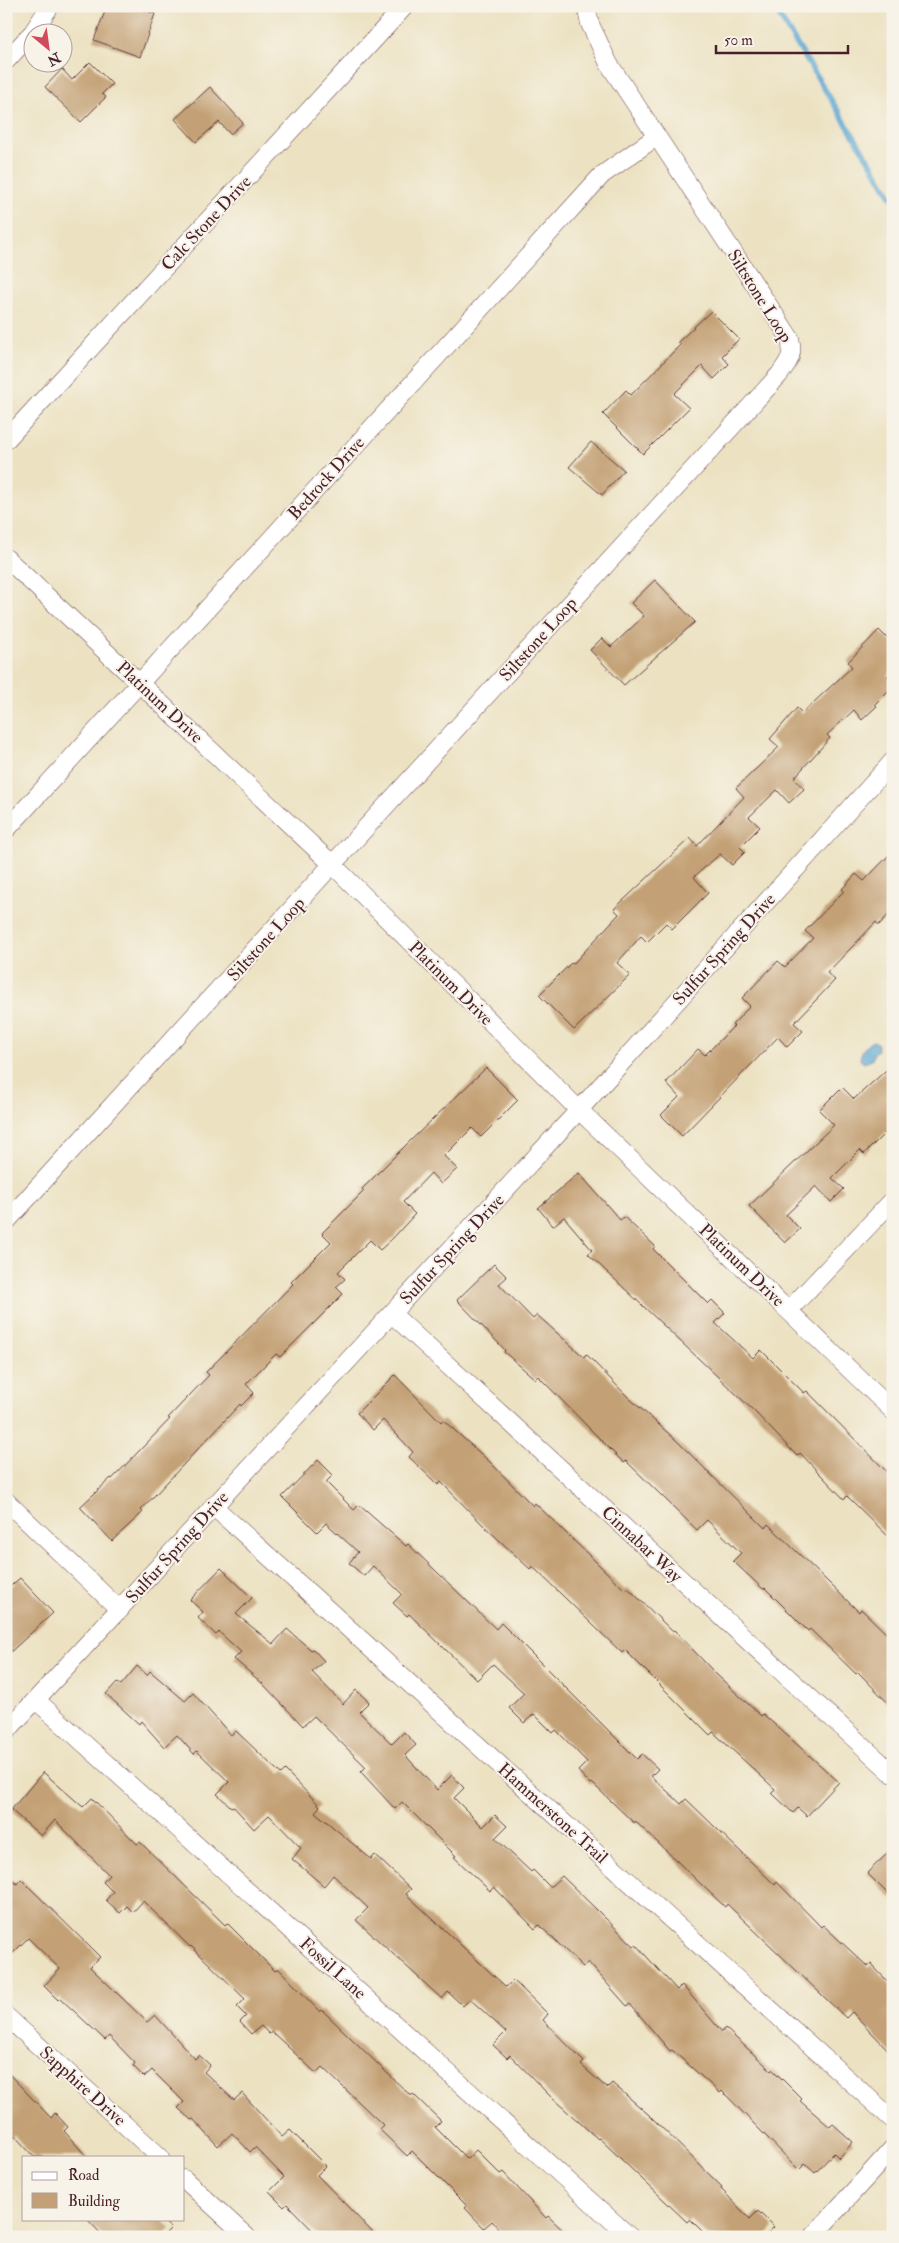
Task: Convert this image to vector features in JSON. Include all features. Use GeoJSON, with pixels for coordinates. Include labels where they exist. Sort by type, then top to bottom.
{"type":"FeatureCollection","features":[{"type":"Feature","properties":{"kind":"street"},"geometry":{"type":"LineString","coordinates":[[40,22],[50,6]]}},
{"type":"Feature","properties":{"kind":"street","name":"Calc Stone Drive"},"geometry":{"type":"LineString","coordinates":[[6,440],[405,6]]}},
{"type":"Feature","properties":{"kind":"street","name":"Siltstone Loop"},"geometry":{"type":"LineString","coordinates":[[6,1222],[779,375],[789,361],[793,350],[790,338],[609,64],[590,24],[586,6]]}},
{"type":"Feature","properties":{"kind":"street"},"geometry":{"type":"LineString","coordinates":[[6,61],[22,44]]}},
{"type":"Feature","properties":{"kind":"street","name":"Bedrock Drive"},"geometry":{"type":"LineString","coordinates":[[6,830],[602,175],[656,137]]}},
{"type":"Feature","properties":{"kind":"street","name":"Platinum Drive"},"geometry":{"type":"LineString","coordinates":[[6,558],[333,865],[579,1110],[893,1411]]}},
{"type":"Feature","properties":{"kind":"street","name":"Sulfur Spring Drive"},"geometry":{"type":"LineString","coordinates":[[6,1732],[579,1110],[893,761]]}},
{"type":"Feature","properties":{"kind":"street"},"geometry":{"type":"LineString","coordinates":[[789,1310],[893,1200]]}},
{"type":"Feature","properties":{"kind":"street","name":"Cinnabar Way"},"geometry":{"type":"LineString","coordinates":[[392,1314],[893,1774]]}},
{"type":"Feature","properties":{"kind":"street"},"geometry":{"type":"LineString","coordinates":[[6,1500],[120,1610]]}},
{"type":"Feature","properties":{"kind":"street","name":"Hammerstone Trail"},"geometry":{"type":"LineString","coordinates":[[213,1506],[893,2120]]}},
{"type":"Feature","properties":{"kind":"street","name":"Fossil Lane"},"geometry":{"type":"LineString","coordinates":[[36,1700],[630,2237]]}},
{"type":"Feature","properties":{"kind":"street","name":"Sapphire Drive"},"geometry":{"type":"LineString","coordinates":[[6,2016],[159,2156]]}},
{"type":"Feature","properties":{"kind":"street"},"geometry":{"type":"LineString","coordinates":[[812,2237],[893,2148]]}},
{"type":"Feature","properties":{"kind":"street"},"geometry":{"type":"LineString","coordinates":[[185,2180],[247,2237]]}},
{"type":"Feature","properties":{"kind":"water"},"geometry":{"type":"Polygon","coordinates":[[[873,1041],[878,1043],[878,1050],[874,1053],[872,1060],[864,1063],[860,1060],[862,1051],[873,1041]]]}},
{"type":"Feature","properties":{"kind":"building"},"geometry":{"type":"Polygon","coordinates":[[[107,6],[133,6],[155,14],[140,57],[94,40],[107,6]]]}},
{"type":"Feature","properties":{"kind":"building"},"geometry":{"type":"Polygon","coordinates":[[[90,62],[112,84],[102,94],[106,97],[81,122],[45,87],[59,72],[65,72],[72,80],[90,62]]]}},
{"type":"Feature","properties":{"kind":"building"},"geometry":{"type":"Polygon","coordinates":[[[210,87],[243,123],[230,134],[219,122],[196,142],[175,119],[210,87]]]}},
{"type":"Feature","properties":{"kind":"building"},"geometry":{"type":"Polygon","coordinates":[[[711,311],[739,339],[722,356],[729,364],[714,379],[702,366],[674,394],[689,408],[643,454],[603,414],[626,390],[631,395],[681,344],[678,342],[711,311]]]}},
{"type":"Feature","properties":{"kind":"building"},"geometry":{"type":"Polygon","coordinates":[[[591,442],[624,470],[602,495],[569,467],[591,442]]]}},
{"type":"Feature","properties":{"kind":"building"},"geometry":{"type":"Polygon","coordinates":[[[655,580],[695,622],[624,685],[590,650],[602,638],[611,647],[644,616],[631,603],[655,580]]]}},
{"type":"Feature","properties":{"kind":"building"},"geometry":{"type":"Polygon","coordinates":[[[879,630],[893,644],[893,670],[887,676],[893,682],[893,686],[875,704],[877,706],[862,720],[854,710],[827,735],[830,738],[794,778],[804,789],[789,803],[777,790],[749,817],[760,827],[740,847],[745,852],[732,865],[720,854],[694,877],[708,893],[672,929],[666,923],[647,942],[641,936],[617,963],[630,975],[574,1030],[539,995],[571,963],[573,964],[619,914],[614,909],[690,838],[697,846],[744,797],[736,788],[779,747],[770,739],[797,708],[802,713],[852,667],[848,662],[879,630]]]}},
{"type":"Feature","properties":{"kind":"building"},"geometry":{"type":"Polygon","coordinates":[[[893,851],[893,910],[879,925],[876,922],[827,973],[835,980],[794,1023],[803,1031],[787,1047],[778,1037],[682,1136],[661,1115],[679,1097],[666,1083],[698,1049],[705,1055],[734,1026],[732,1025],[750,1006],[742,998],[778,961],[785,967],[813,938],[805,931],[844,891],[842,889],[856,874],[864,881],[893,851]]]}},
{"type":"Feature","properties":{"kind":"building"},"geometry":{"type":"Polygon","coordinates":[[[893,1064],[893,1125],[864,1154],[860,1150],[832,1178],[844,1189],[831,1202],[816,1186],[786,1215],[800,1229],[785,1243],[749,1206],[834,1125],[819,1110],[842,1087],[854,1099],[893,1064]]]}},
{"type":"Feature","properties":{"kind":"building"},"geometry":{"type":"Polygon","coordinates":[[[486,1068],[518,1100],[481,1137],[472,1128],[444,1156],[457,1169],[441,1184],[431,1173],[403,1202],[415,1214],[393,1238],[380,1250],[370,1240],[338,1272],[345,1279],[336,1287],[343,1294],[280,1357],[276,1354],[246,1384],[254,1393],[241,1406],[240,1404],[141,1510],[143,1512],[112,1541],[80,1507],[112,1479],[170,1419],[168,1418],[209,1375],[206,1372],[293,1284],[291,1282],[331,1242],[322,1233],[364,1191],[362,1189],[486,1068]]]}},
{"type":"Feature","properties":{"kind":"building"},"geometry":{"type":"Polygon","coordinates":[[[579,1173],[620,1220],[624,1217],[655,1246],[653,1249],[708,1304],[712,1300],[725,1313],[715,1323],[753,1358],[761,1350],[804,1393],[807,1391],[893,1478],[893,1541],[847,1496],[844,1499],[800,1453],[797,1456],[754,1411],[588,1254],[592,1250],[564,1217],[553,1226],[538,1208],[579,1173]]]}},
{"type":"Feature","properties":{"kind":"building"},"geometry":{"type":"Polygon","coordinates":[[[494,1264],[507,1277],[499,1284],[533,1319],[537,1315],[584,1357],[586,1354],[629,1398],[677,1441],[765,1528],[768,1524],[859,1612],[861,1609],[893,1640],[893,1708],[858,1672],[856,1674],[810,1629],[808,1631],[765,1588],[763,1589],[733,1561],[741,1553],[707,1520],[697,1530],[626,1461],[624,1463],[538,1376],[535,1379],[504,1352],[505,1350],[457,1300],[494,1264]]]}},
{"type":"Feature","properties":{"kind":"building"},"geometry":{"type":"Polygon","coordinates":[[[395,1375],[441,1422],[443,1420],[490,1462],[533,1506],[535,1503],[625,1590],[628,1588],[672,1631],[674,1630],[716,1674],[761,1716],[763,1714],[839,1782],[807,1816],[798,1808],[793,1813],[772,1793],[775,1789],[713,1732],[710,1735],[625,1650],[622,1653],[532,1566],[530,1569],[441,1482],[438,1485],[409,1457],[413,1452],[383,1420],[373,1430],[357,1413],[395,1375]]]}},
{"type":"Feature","properties":{"kind":"building"},"geometry":{"type":"Polygon","coordinates":[[[318,1460],[333,1475],[326,1482],[354,1510],[359,1505],[406,1546],[408,1544],[496,1629],[501,1623],[637,1759],[642,1754],[658,1769],[651,1776],[681,1804],[686,1799],[775,1885],[777,1882],[821,1927],[823,1925],[868,1967],[871,1964],[893,1987],[893,2055],[852,2012],[846,2018],[727,1904],[725,1907],[635,1821],[634,1823],[592,1783],[590,1784],[578,1771],[587,1762],[556,1730],[553,1733],[534,1714],[524,1723],[509,1708],[524,1693],[493,1664],[477,1680],[409,1614],[407,1616],[393,1603],[402,1594],[373,1566],[364,1576],[349,1563],[358,1552],[326,1523],[317,1532],[282,1497],[318,1460]]]}},
{"type":"Feature","properties":{"kind":"building"},"geometry":{"type":"Polygon","coordinates":[[[221,1568],[252,1598],[236,1614],[273,1644],[287,1629],[311,1650],[313,1649],[324,1661],[312,1672],[343,1704],[356,1690],[369,1702],[359,1712],[392,1744],[404,1732],[416,1745],[405,1755],[437,1790],[452,1775],[464,1788],[454,1798],[483,1827],[495,1815],[507,1826],[495,1838],[531,1872],[533,1870],[550,1887],[562,1876],[634,1946],[636,1945],[677,1990],[682,1985],[722,2032],[725,2028],[772,2069],[802,2099],[800,2101],[830,2127],[833,2124],[853,2142],[839,2158],[834,2153],[815,2173],[805,2164],[799,2170],[722,2091],[720,2093],[672,2050],[670,2051],[630,2004],[627,2006],[588,1962],[583,1967],[539,1925],[535,1929],[494,1887],[490,1891],[454,1857],[456,1856],[402,1802],[395,1809],[361,1772],[366,1767],[314,1716],[303,1726],[263,1684],[234,1659],[241,1652],[219,1632],[216,1635],[198,1618],[203,1612],[190,1600],[221,1568]]]}},
{"type":"Feature","properties":{"kind":"building"},"geometry":{"type":"Polygon","coordinates":[[[20,1578],[53,1613],[6,1656],[6,1590],[20,1578]]]}},
{"type":"Feature","properties":{"kind":"building"},"geometry":{"type":"Polygon","coordinates":[[[137,1666],[147,1675],[150,1671],[185,1701],[193,1693],[231,1735],[236,1731],[281,1774],[285,1770],[320,1806],[315,1812],[371,1859],[375,1855],[411,1889],[406,1894],[506,1987],[513,1980],[548,2014],[543,2020],[584,2062],[581,2065],[607,2088],[612,2083],[648,2114],[722,2187],[721,2189],[750,2219],[758,2211],[774,2227],[764,2237],[708,2237],[690,2219],[687,2222],[599,2138],[551,2097],[510,2055],[507,2058],[493,2045],[506,2032],[470,1999],[463,2006],[448,1992],[442,1999],[356,1920],[368,1908],[333,1875],[324,1886],[292,1859],[301,1848],[269,1815],[254,1829],[233,1806],[231,1807],[217,1794],[229,1782],[197,1751],[194,1754],[177,1735],[164,1747],[141,1721],[139,1724],[106,1694],[117,1682],[121,1685],[137,1666]]]}},
{"type":"Feature","properties":{"kind":"building"},"geometry":{"type":"Polygon","coordinates":[[[43,1772],[83,1807],[92,1798],[137,1844],[140,1842],[225,1925],[227,1923],[275,1971],[278,1968],[320,2012],[322,2010],[411,2096],[413,2094],[441,2121],[435,2127],[467,2159],[476,2150],[500,2174],[503,2172],[546,2218],[548,2216],[570,2237],[506,2237],[492,2221],[484,2228],[465,2208],[467,2206],[412,2151],[407,2156],[379,2129],[383,2125],[322,2067],[316,2073],[272,2032],[269,2034],[261,2026],[251,2034],[240,2022],[246,2016],[237,2007],[245,1999],[143,1901],[133,1912],[127,1906],[120,1913],[106,1900],[113,1892],[103,1882],[109,1875],[55,1820],[41,1836],[11,1810],[43,1772]]]}},
{"type":"Feature","properties":{"kind":"building"},"geometry":{"type":"Polygon","coordinates":[[[893,1848],[893,1899],[867,1873],[893,1848]]]}},
{"type":"Feature","properties":{"kind":"building"},"geometry":{"type":"Polygon","coordinates":[[[6,1874],[17,1884],[21,1879],[100,1957],[90,1967],[147,2022],[155,2015],[195,2059],[199,2055],[210,2065],[204,2072],[234,2100],[242,2093],[282,2137],[290,2130],[326,2166],[317,2175],[377,2237],[319,2237],[287,2204],[284,2207],[269,2192],[284,2177],[255,2147],[250,2152],[232,2133],[218,2146],[193,2119],[191,2120],[178,2108],[184,2102],[152,2070],[144,2077],[133,2066],[135,2063],[109,2036],[105,2040],[60,1998],[58,2000],[44,1986],[60,1969],[28,1938],[6,1960],[6,1874]]]}},
{"type":"Feature","properties":{"kind":"building"},"geometry":{"type":"Polygon","coordinates":[[[6,2071],[51,2118],[55,2113],[68,2127],[64,2131],[86,2156],[33,2156],[14,2135],[6,2143],[6,2071]]]}},
{"type":"Feature","properties":{"kind":"building"},"geometry":{"type":"Polygon","coordinates":[[[88,2220],[162,2220],[171,2228],[162,2237],[104,2237],[88,2220]]]}},
{"type":"Feature","properties":{"kind":"waterway"},"geometry":{"type":"LineString","coordinates":[[773,6],[893,199]]}}]}
